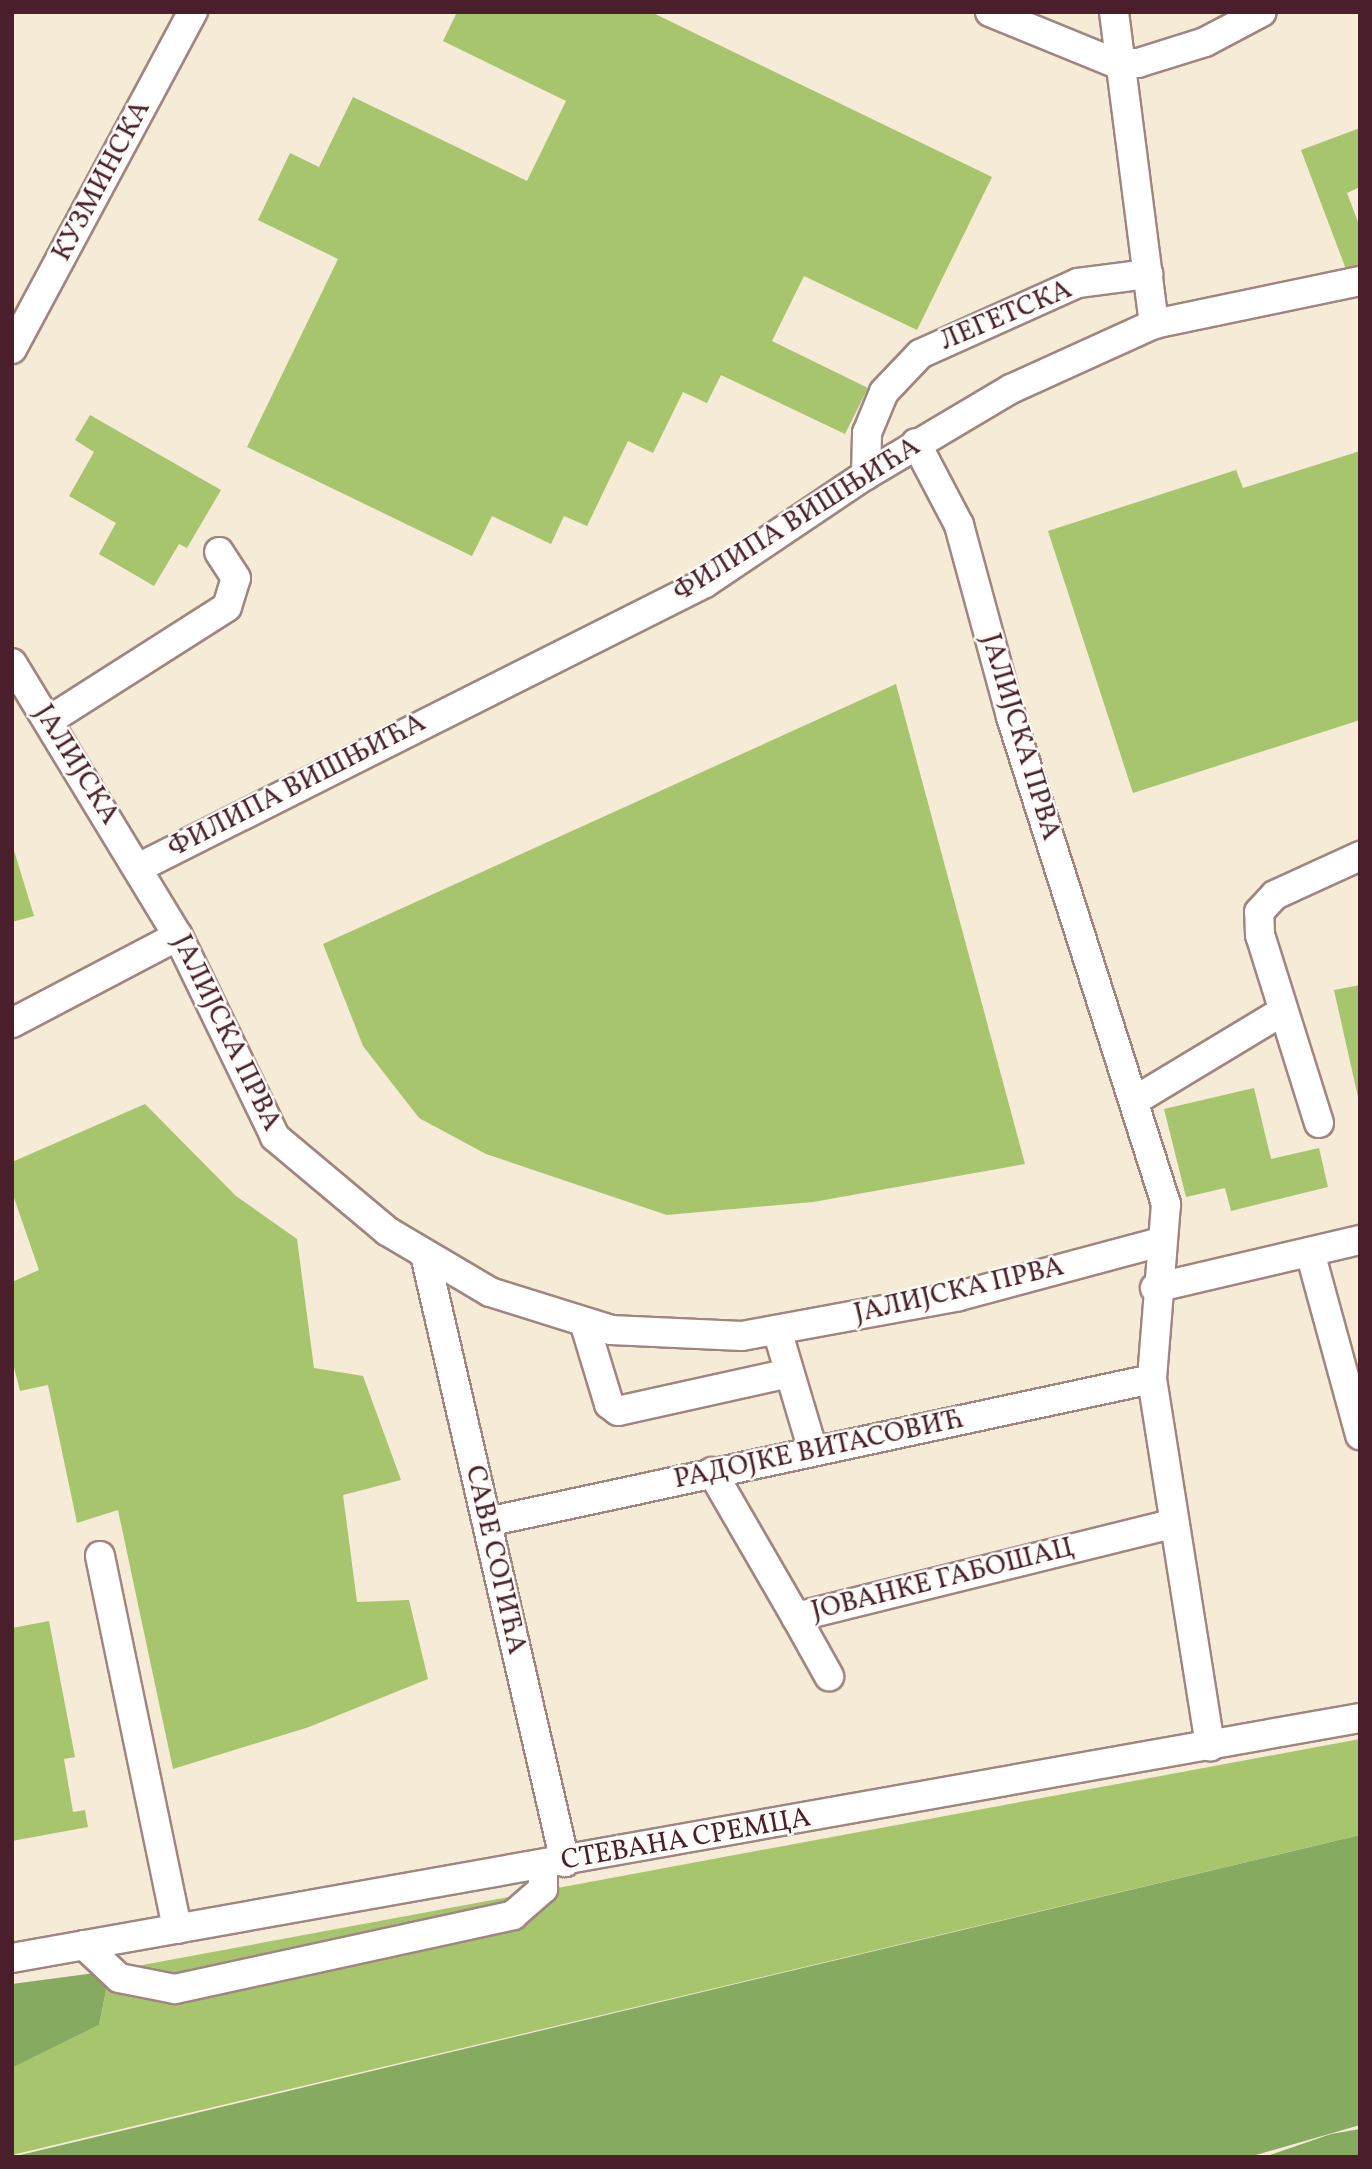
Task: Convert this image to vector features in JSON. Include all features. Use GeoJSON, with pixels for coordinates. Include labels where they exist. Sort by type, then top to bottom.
{"type":"FeatureCollection","features":[{"type":"Feature","properties":{"kind":"street","name":"КУЗМИНСКА"},"geometry":{"type":"LineString","coordinates":[[12,349],[192,12]]}},
{"type":"Feature","properties":{"kind":"street"},"geometry":{"type":"LineString","coordinates":[[990,12],[1119,62],[1205,42],[1262,12]]}},
{"type":"Feature","properties":{"kind":"street"},"geometry":{"type":"LineString","coordinates":[[1114,12],[1154,324]]}},
{"type":"Feature","properties":{"kind":"street","name":"ЛЕГЕТСКА"},"geometry":{"type":"LineString","coordinates":[[866,475],[871,422],[884,393],[920,354],[1078,283],[1148,274]]}},
{"type":"Feature","properties":{"kind":"street","name":"ФИЛИПА ВИШЊИЋА"},"geometry":{"type":"LineString","coordinates":[[139,867],[705,583],[916,443],[1012,388],[1154,324],[1360,281]]}},
{"type":"Feature","properties":{"kind":"street","name":"ЈАЛИЈСКА ПРВА"},"geometry":{"type":"LineString","coordinates":[[139,867],[178,936],[275,1137],[341,1197],[426,1259],[490,1292],[585,1325],[709,1336],[777,1330],[959,1296],[1160,1242],[1166,1204],[1011,717],[959,525],[916,443]]}},
{"type":"Feature","properties":{"kind":"street"},"geometry":{"type":"LineString","coordinates":[[48,721],[227,607],[236,579],[219,552]]}},
{"type":"Feature","properties":{"kind":"street","name":"ЈАЛИЈСКА"},"geometry":{"type":"LineString","coordinates":[[12,663],[139,867]]}},
{"type":"Feature","properties":{"kind":"street"},"geometry":{"type":"LineString","coordinates":[[1319,1123],[1260,935],[1261,907],[1360,856]]}},
{"type":"Feature","properties":{"kind":"street"},"geometry":{"type":"LineString","coordinates":[[12,1023],[178,936]]}},
{"type":"Feature","properties":{"kind":"street"},"geometry":{"type":"LineString","coordinates":[[1134,1101],[1283,1011]]}},
{"type":"Feature","properties":{"kind":"street"},"geometry":{"type":"LineString","coordinates":[[1155,1288],[1360,1240]]}},
{"type":"Feature","properties":{"kind":"street"},"geometry":{"type":"LineString","coordinates":[[1160,1242],[1155,1288],[1152,1379],[1171,1524],[1210,1746]]}},
{"type":"Feature","properties":{"kind":"street"},"geometry":{"type":"LineString","coordinates":[[1310,1252],[1360,1435]]}},
{"type":"Feature","properties":{"kind":"street","name":"САВЕ СОГИЋА"},"geometry":{"type":"LineString","coordinates":[[426,1259],[486,1522],[554,1863]]}},
{"type":"Feature","properties":{"kind":"street"},"geometry":{"type":"LineString","coordinates":[[585,1325],[609,1404],[618,1411],[789,1373]]}},
{"type":"Feature","properties":{"kind":"street"},"geometry":{"type":"LineString","coordinates":[[777,1330],[813,1451]]}},
{"type":"Feature","properties":{"kind":"street","name":"РАДОЈКЕ ВИТАСОВИЋ"},"geometry":{"type":"LineString","coordinates":[[486,1522],[1152,1379]]}},
{"type":"Feature","properties":{"kind":"street","name":"ЈОВАНКЕ ГАБОШАЦ"},"geometry":{"type":"LineString","coordinates":[[712,1472],[796,1617],[1171,1524]]}},
{"type":"Feature","properties":{"kind":"street"},"geometry":{"type":"LineString","coordinates":[[100,1556],[177,1929]]}},
{"type":"Feature","properties":{"kind":"street"},"geometry":{"type":"LineString","coordinates":[[796,1617],[829,1676]]}},
{"type":"Feature","properties":{"kind":"street","name":"СТЕВАНА СРЕМЦА"},"geometry":{"type":"LineString","coordinates":[[12,1958],[1360,1718]]}},
{"type":"Feature","properties":{"kind":"street"},"geometry":{"type":"LineString","coordinates":[[84,1945],[119,1978],[175,1989],[513,1915],[543,1889],[554,1863]]}},
{"type":"Feature","properties":{"kind":"green space"},"geometry":{"type":"Polygon","coordinates":[[[457,12],[651,12],[992,177],[917,330],[804,276],[772,341],[868,388],[845,434],[721,375],[707,403],[683,392],[653,453],[628,441],[587,526],[564,516],[551,544],[492,516],[472,556],[247,447],[338,259],[258,220],[290,153],[319,167],[353,97],[527,181],[566,101],[443,41],[457,12]]]}},
{"type":"Feature","properties":{"kind":"green space"},"geometry":{"type":"Polygon","coordinates":[[[1360,128],[1360,187],[1347,193],[1360,227],[1360,268],[1347,272],[1301,150],[1360,128]]]}},
{"type":"Feature","properties":{"kind":"green space"},"geometry":{"type":"Polygon","coordinates":[[[90,415],[221,490],[187,548],[179,544],[154,586],[99,554],[116,523],[69,496],[94,452],[75,440],[90,415]]]}},
{"type":"Feature","properties":{"kind":"green space"},"geometry":{"type":"Polygon","coordinates":[[[1360,451],[1360,720],[1133,793],[1048,531],[1236,470],[1243,488],[1360,451]]]}},
{"type":"Feature","properties":{"kind":"green space"},"geometry":{"type":"Polygon","coordinates":[[[896,684],[1025,1164],[813,1202],[667,1215],[486,1154],[419,1118],[363,1046],[323,944],[896,684]]]}},
{"type":"Feature","properties":{"kind":"green space"},"geometry":{"type":"Polygon","coordinates":[[[12,844],[34,916],[12,922],[12,844]]]}},
{"type":"Feature","properties":{"kind":"green space"},"geometry":{"type":"Polygon","coordinates":[[[1360,985],[1360,1106],[1334,990],[1360,985]]]}},
{"type":"Feature","properties":{"kind":"green space"},"geometry":{"type":"Polygon","coordinates":[[[1254,1088],[1271,1159],[1319,1148],[1328,1187],[1231,1211],[1225,1188],[1186,1197],[1164,1109],[1254,1088]]]}},
{"type":"Feature","properties":{"kind":"green space"},"geometry":{"type":"Polygon","coordinates":[[[145,1104],[236,1196],[297,1239],[314,1368],[363,1376],[401,1480],[343,1495],[357,1602],[409,1600],[428,1679],[309,1727],[173,1769],[118,1510],[77,1523],[48,1385],[20,1391],[12,1359],[12,1282],[39,1270],[12,1192],[12,1162],[145,1104]]]}},
{"type":"Feature","properties":{"kind":"green space"},"geometry":{"type":"Polygon","coordinates":[[[49,1621],[75,1757],[64,1759],[73,1812],[85,1810],[88,1827],[12,1841],[12,1628],[49,1621]]]}},
{"type":"Feature","properties":{"kind":"green space"},"geometry":{"type":"Polygon","coordinates":[[[1360,1739],[1360,1835],[12,2155],[12,2068],[99,2025],[110,1971],[1360,1739]]]}},
{"type":"Feature","properties":{"kind":"green space"},"geometry":{"type":"Polygon","coordinates":[[[1360,1835],[1360,2125],[1249,2157],[12,2157],[1360,1835]]]}},
{"type":"Feature","properties":{"kind":"green space"},"geometry":{"type":"Polygon","coordinates":[[[110,1971],[99,2025],[12,2068],[12,1984],[110,1971]]]}},
{"type":"Feature","properties":{"kind":"green space"},"geometry":{"type":"Polygon","coordinates":[[[1360,2129],[1360,2157],[1264,2157],[1331,2134],[1360,2129]]]}}]}
